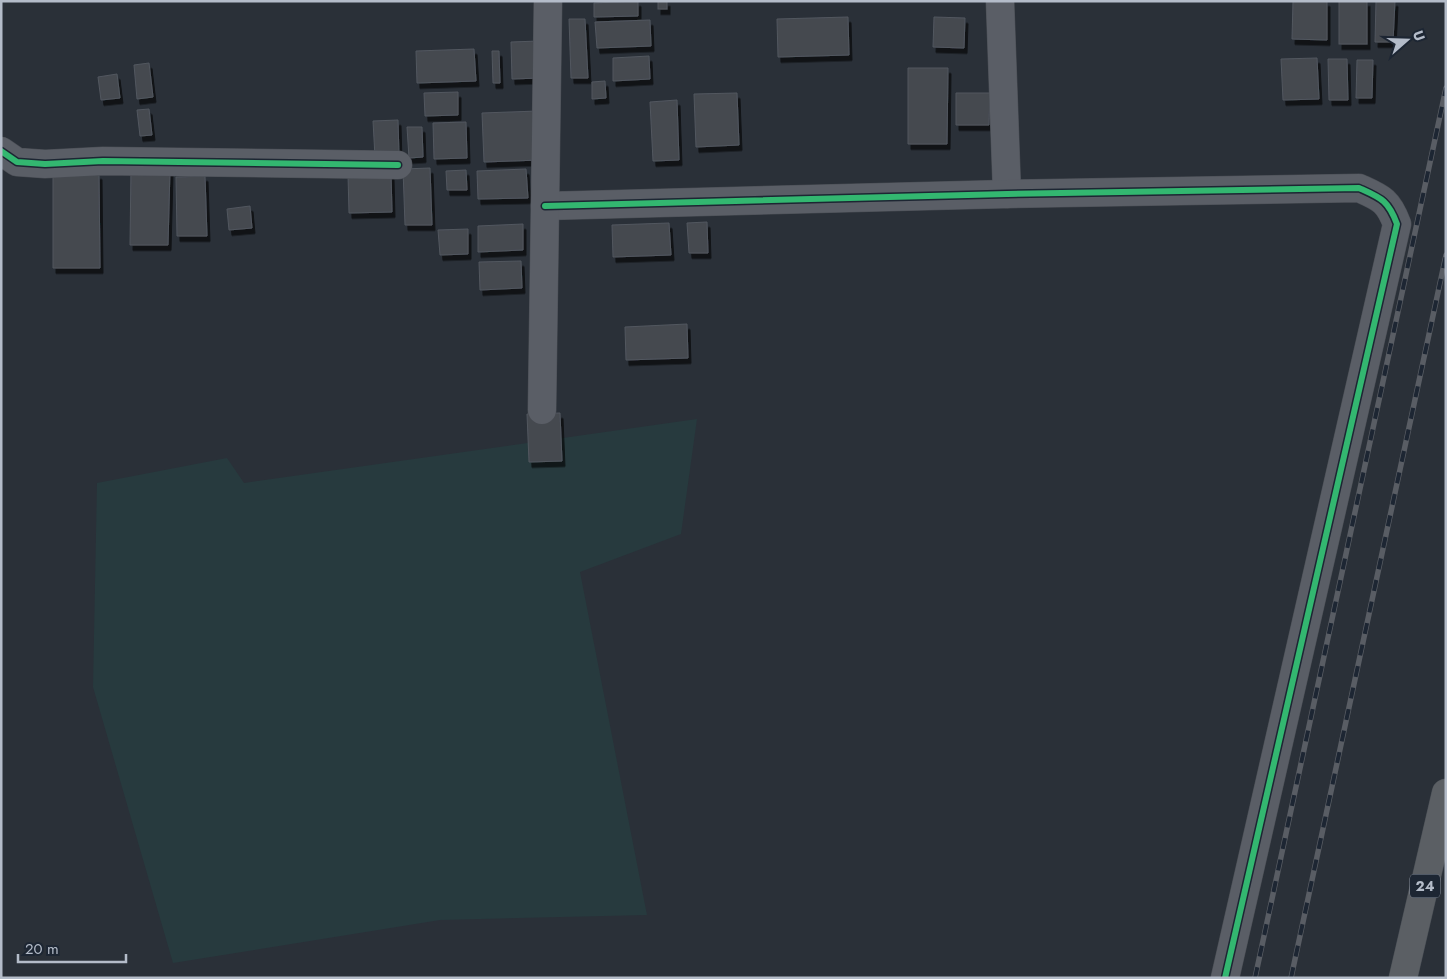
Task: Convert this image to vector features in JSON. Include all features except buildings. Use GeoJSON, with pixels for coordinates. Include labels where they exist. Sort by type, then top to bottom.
{"type":"FeatureCollection","features":[{"type":"Feature","properties":{"kind":"highway","name":"24"},"geometry":{"type":"LineString","coordinates":[[1403,978],[1446,794]]}},
{"type":"Feature","properties":{"kind":"street"},"geometry":{"type":"LineString","coordinates":[[542,410],[548,1]]}},
{"type":"Feature","properties":{"kind":"street"},"geometry":{"type":"LineString","coordinates":[[999,1],[1007,194]]}},
{"type":"Feature","properties":{"kind":"street"},"geometry":{"type":"LineString","coordinates":[[1,151],[17,162],[45,164],[104,161],[398,165]]}},
{"type":"Feature","properties":{"kind":"street"},"geometry":{"type":"LineString","coordinates":[[545,206],[1007,194],[1359,188],[1378,196],[1391,209],[1397,224],[1225,978]]}},
{"type":"Feature","properties":{"kind":"green space"},"geometry":{"type":"Polygon","coordinates":[[[697,419],[681,534],[580,572],[647,915],[440,920],[173,963],[93,687],[97,483],[227,458],[244,483],[697,419]]]}},
{"type":"Feature","properties":{"kind":"railway"},"geometry":{"type":"LineString","coordinates":[[1255,978],[1446,88]]}},
{"type":"Feature","properties":{"kind":"railway"},"geometry":{"type":"LineString","coordinates":[[1291,978],[1446,255]]}},
{"type":"Feature","properties":{"kind":"cycle path"},"geometry":{"type":"LineString","coordinates":[[1,151],[17,162],[45,164],[103,161],[398,165]]}},
{"type":"Feature","properties":{"kind":"cycle path"},"geometry":{"type":"LineString","coordinates":[[545,206],[1007,194],[1359,188],[1378,197],[1387,205],[1397,224],[1225,978]]}}]}
